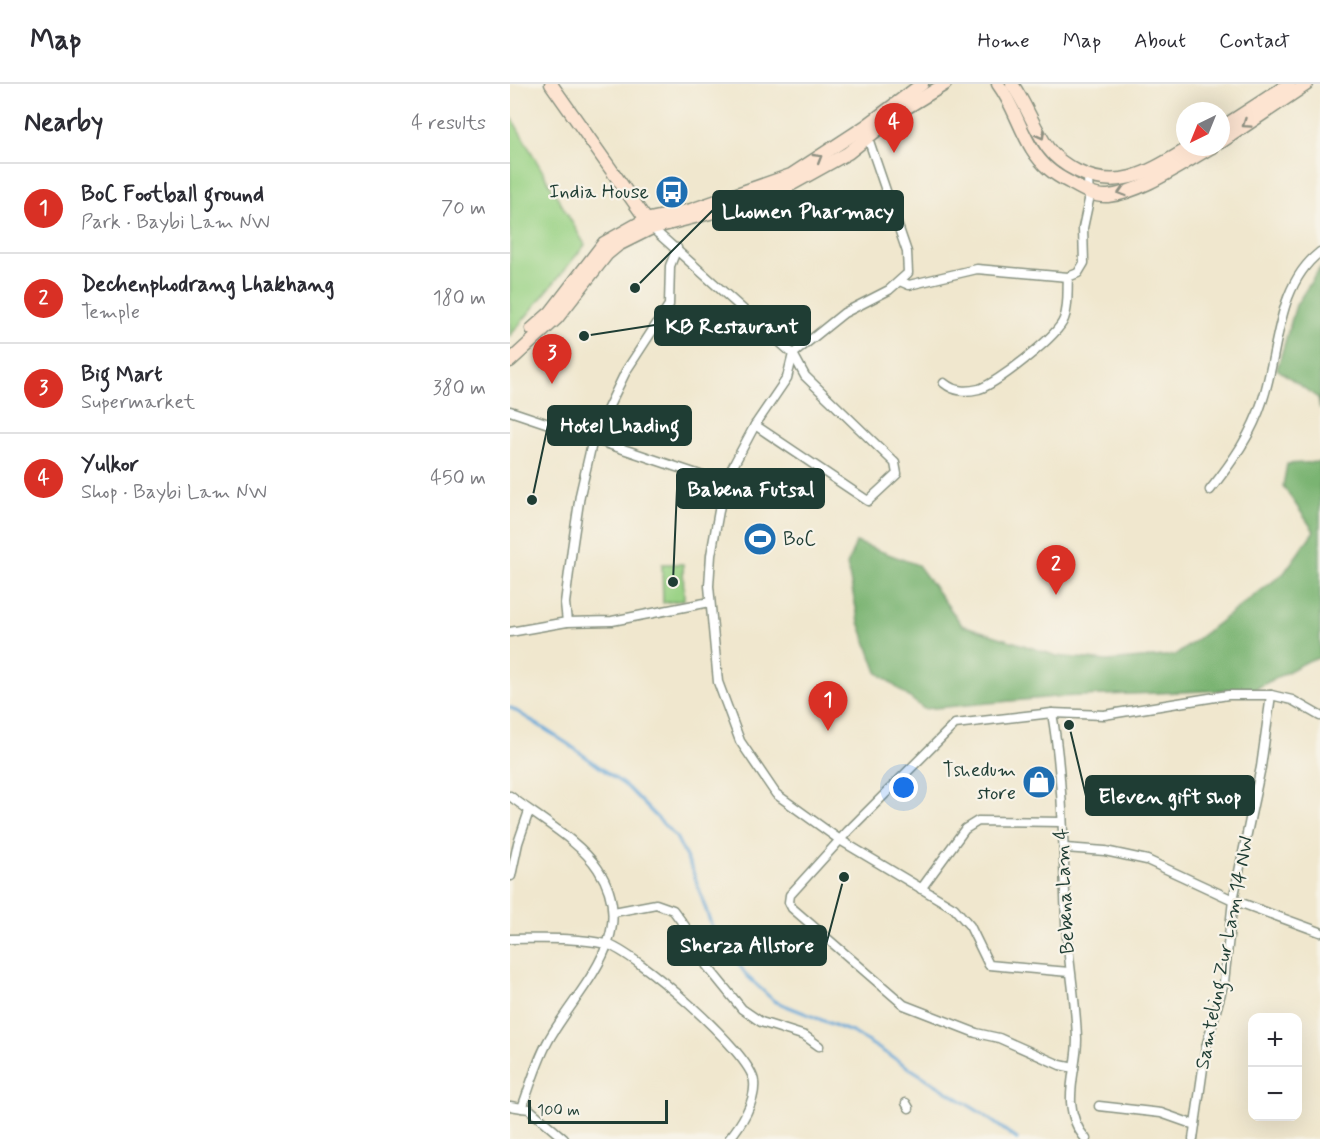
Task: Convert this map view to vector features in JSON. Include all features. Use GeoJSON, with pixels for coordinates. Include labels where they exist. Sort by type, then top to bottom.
{"type":"FeatureCollection","features":[{"type":"Feature","properties":{"kind":"main road"},"geometry":{"type":"LineString","coordinates":[[551,84],[649,224]]}},
{"type":"Feature","properties":{"kind":"main road"},"geometry":{"type":"LineString","coordinates":[[510,361],[557,318],[608,254],[649,224],[790,175],[858,132],[922,84]]}},
{"type":"Feature","properties":{"kind":"main road"},"geometry":{"type":"LineString","coordinates":[[510,350],[551,312],[597,249],[628,228],[741,205],[785,188],[824,168],[902,111],[945,84]]}},
{"type":"Feature","properties":{"kind":"main road"},"geometry":{"type":"LineString","coordinates":[[998,84],[1007,97],[1032,150],[1045,168],[1089,193],[1107,196],[1128,190],[1156,178],[1196,156]]}},
{"type":"Feature","properties":{"kind":"main road"},"geometry":{"type":"LineString","coordinates":[[1012,84],[1047,147],[1061,163],[1089,177],[1105,182],[1123,180],[1153,169],[1176,156]]}},
{"type":"Feature","properties":{"kind":"main road"},"geometry":{"type":"LineString","coordinates":[[1230,123],[1289,84]]}},
{"type":"Feature","properties":{"kind":"main road"},"geometry":{"type":"LineString","coordinates":[[1230,136],[1307,84]]}},
{"type":"Feature","properties":{"kind":"street"},"geometry":{"type":"LineString","coordinates":[[868,138],[907,252],[908,273],[902,282],[844,313],[793,354],[787,378],[755,425],[724,483],[711,555],[710,602],[718,682],[740,741],[776,794],[840,840],[858,848],[954,908],[962,916],[989,965],[1069,972]]}},
{"type":"Feature","properties":{"kind":"street"},"geometry":{"type":"LineString","coordinates":[[902,282],[909,285],[977,269],[1068,277],[1078,273],[1084,263],[1083,228],[1089,193],[1089,177]]}},
{"type":"Feature","properties":{"kind":"street"},"geometry":{"type":"LineString","coordinates":[[649,224],[793,354],[805,376],[895,463],[897,474],[868,501],[755,425]]}},
{"type":"Feature","properties":{"kind":"street"},"geometry":{"type":"LineString","coordinates":[[567,622],[565,603],[572,549],[580,495],[593,439],[634,357],[669,305],[670,266],[677,248]]}},
{"type":"Feature","properties":{"kind":"street"},"geometry":{"type":"LineString","coordinates":[[1210,490],[1243,447],[1255,422],[1294,284],[1310,260],[1320,252]]}},
{"type":"Feature","properties":{"kind":"street"},"geometry":{"type":"LineString","coordinates":[[944,383],[951,389],[961,391],[982,388],[1047,341],[1064,320],[1068,277]]}},
{"type":"Feature","properties":{"kind":"street"},"geometry":{"type":"LineString","coordinates":[[510,411],[724,483]]}},
{"type":"Feature","properties":{"kind":"street"},"geometry":{"type":"LineString","coordinates":[[510,632],[567,622],[612,621],[710,602]]}},
{"type":"Feature","properties":{"kind":"street"},"geometry":{"type":"LineString","coordinates":[[1074,1068],[1060,1065],[999,1038],[976,1033],[904,1005],[792,908],[789,902],[790,895],[840,840],[954,724],[1052,713],[1104,715],[1228,695],[1271,695],[1292,700],[1320,716]]}},
{"type":"Feature","properties":{"kind":"street","name":"Samteling Zur Lam 14 NW"},"geometry":{"type":"LineString","coordinates":[[1193,1139],[1206,1047],[1224,982],[1233,900],[1261,767],[1271,695]]}},
{"type":"Feature","properties":{"kind":"street","name":"Bebena Lam 4"},"geometry":{"type":"LineString","coordinates":[[1052,713],[1057,743],[1061,822],[1065,848],[1069,972],[1076,1018],[1077,1053],[1071,1103],[1078,1130],[1086,1139]]}},
{"type":"Feature","properties":{"kind":"street"},"geometry":{"type":"LineString","coordinates":[[510,796],[589,858],[607,886],[614,912],[608,944],[585,987],[550,1037],[516,1107],[529,1109],[564,1139]]}},
{"type":"Feature","properties":{"kind":"street"},"geometry":{"type":"LineString","coordinates":[[512,876],[518,843],[529,811]]}},
{"type":"Feature","properties":{"kind":"street"},"geometry":{"type":"LineString","coordinates":[[921,889],[965,829],[978,821],[1061,822]]}},
{"type":"Feature","properties":{"kind":"street"},"geometry":{"type":"LineString","coordinates":[[1065,848],[1105,851],[1148,860],[1233,900],[1320,932]]}},
{"type":"Feature","properties":{"kind":"street"},"geometry":{"type":"LineString","coordinates":[[614,912],[656,904],[673,910],[693,937],[707,966],[742,1009],[753,1018],[791,1030],[819,1046]]}},
{"type":"Feature","properties":{"kind":"street"},"geometry":{"type":"LineString","coordinates":[[510,939],[552,939],[608,944],[686,1001],[747,1062],[754,1079],[754,1094],[738,1128],[729,1139]]}},
{"type":"Feature","properties":{"kind":"street"},"geometry":{"type":"LineString","coordinates":[[1099,1106],[1161,1113],[1195,1125]]}},
{"type":"Feature","properties":{"kind":"green space"},"geometry":{"type":"Polygon","coordinates":[[[510,115],[585,245],[510,336],[510,115]]]}},
{"type":"Feature","properties":{"kind":"green space"},"geometry":{"type":"Polygon","coordinates":[[[1320,268],[1320,409],[1318,398],[1277,369],[1296,305],[1320,268]]]}},
{"type":"Feature","properties":{"kind":"green space"},"geometry":{"type":"Polygon","coordinates":[[[1320,462],[1320,658],[1310,660],[1255,689],[1055,697],[924,709],[877,672],[859,622],[847,565],[856,542],[918,565],[962,625],[1057,656],[1107,661],[1176,655],[1284,573],[1314,531],[1283,486],[1287,464],[1320,462]]]}},
{"type":"Feature","properties":{"kind":"green space"},"geometry":{"type":"Polygon","coordinates":[[[662,564],[683,564],[684,600],[663,603],[662,564]]]}},
{"type":"Feature","properties":{"kind":"waterway"},"geometry":{"type":"LineString","coordinates":[[510,707],[568,744],[627,787],[676,837],[692,869],[712,927],[747,976],[774,1001],[854,1033],[981,1113],[1017,1139]]}},
{"type":"Feature","properties":{"kind":"place","name":"Yulkor"},"geometry":{"type":"Point","coordinates":[894,153]}},
{"type":"Feature","properties":{"kind":"place","name":"India House"},"geometry":{"type":"Point","coordinates":[672,192]}},
{"type":"Feature","properties":{"kind":"place","name":"Lhomen Pharmacy"},"geometry":{"type":"Point","coordinates":[635,288]}},
{"type":"Feature","properties":{"kind":"place","name":"KB Restaurant"},"geometry":{"type":"Point","coordinates":[584,336]}},
{"type":"Feature","properties":{"kind":"place","name":"Big Mart"},"geometry":{"type":"Point","coordinates":[552,384]}},
{"type":"Feature","properties":{"kind":"place","name":"Hotel Lhading"},"geometry":{"type":"Point","coordinates":[532,500]}},
{"type":"Feature","properties":{"kind":"place","name":"BoC"},"geometry":{"type":"Point","coordinates":[760,539]}},
{"type":"Feature","properties":{"kind":"place","name":"Babena Futsal"},"geometry":{"type":"Point","coordinates":[673,582]}},
{"type":"Feature","properties":{"kind":"place","name":"Dechenphodrang Lhakhang"},"geometry":{"type":"Point","coordinates":[1056,595]}},
{"type":"Feature","properties":{"kind":"place","name":"Eleven gift shop"},"geometry":{"type":"Point","coordinates":[1069,725]}},
{"type":"Feature","properties":{"kind":"place","name":"BoC Football ground"},"geometry":{"type":"Point","coordinates":[828,731]}},
{"type":"Feature","properties":{"kind":"place","name":"Tshedum store"},"geometry":{"type":"Point","coordinates":[1039,782]}},
{"type":"Feature","properties":{"kind":"place","name":"Sherza Allstore"},"geometry":{"type":"Point","coordinates":[844,877]}}]}
